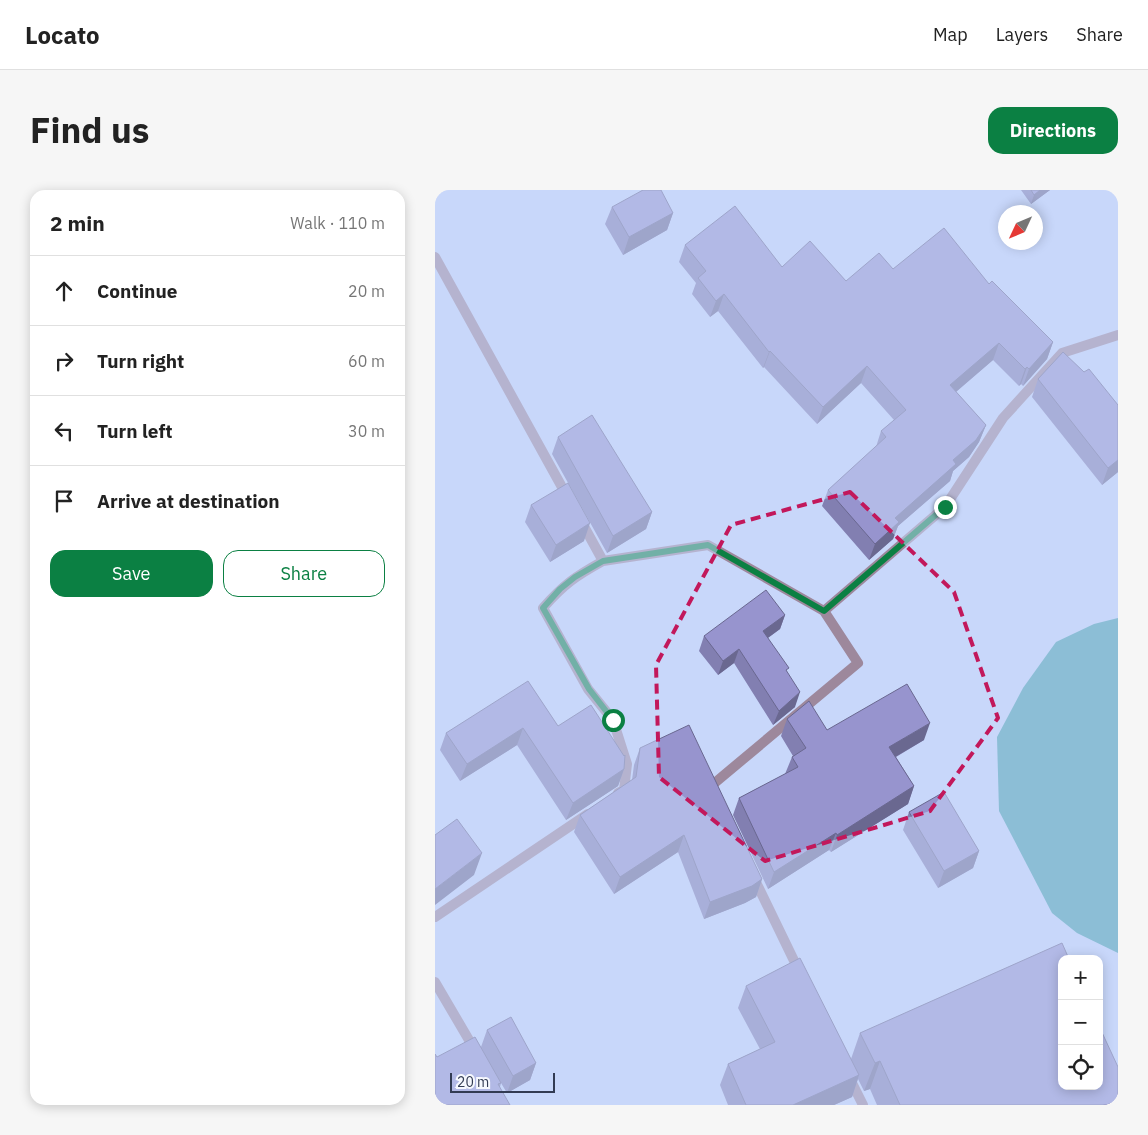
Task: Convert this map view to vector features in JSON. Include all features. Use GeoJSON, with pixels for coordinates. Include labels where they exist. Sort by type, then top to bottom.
{"type":"FeatureCollection","features":[{"type":"Feature","properties":{"kind":"street"},"geometry":{"type":"LineString","coordinates":[[435,256],[603,561]]}},
{"type":"Feature","properties":{"kind":"street"},"geometry":{"type":"LineString","coordinates":[[824,611],[945,507],[1003,418],[1062,353],[1118,335]]}},
{"type":"Feature","properties":{"kind":"street"},"geometry":{"type":"LineString","coordinates":[[435,917],[624,790],[627,764],[613,720],[589,689],[543,608],[560,589],[575,577],[603,561],[708,545],[824,611],[858,663],[711,786],[719,804]]}},
{"type":"Feature","properties":{"kind":"street"},"geometry":{"type":"LineString","coordinates":[[749,866],[803,981]]}},
{"type":"Feature","properties":{"kind":"street"},"geometry":{"type":"LineString","coordinates":[[435,982],[482,1064]]}},
{"type":"Feature","properties":{"kind":"street"},"geometry":{"type":"LineString","coordinates":[[846,1070],[863,1105]]}},
{"type":"Feature","properties":{"kind":"highlighted area"},"geometry":{"type":"Polygon","coordinates":[[[850,492],[954,592],[998,718],[930,811],[765,861],[659,777],[656,665],[731,525],[850,492]]]}},
{"type":"Feature","properties":{"kind":"shaded area"},"geometry":{"type":"Polygon","coordinates":[[[1118,618],[1118,953],[1077,933],[1052,913],[999,811],[997,737],[1023,688],[1056,642],[1094,624],[1118,618]]]}},
{"type":"Feature","properties":{"kind":"building"},"geometry":{"type":"Polygon","coordinates":[[[643,190],[661,190],[673,213],[629,237],[612,207],[643,190]]]}},
{"type":"Feature","properties":{"kind":"building"},"geometry":{"type":"Polygon","coordinates":[[[1031,190],[1040,190],[1034,195],[1031,190]]]}},
{"type":"Feature","properties":{"kind":"building"},"geometry":{"type":"Polygon","coordinates":[[[735,206],[782,267],[810,241],[846,281],[879,253],[893,269],[944,228],[989,284],[992,281],[1053,342],[1029,369],[1027,367],[1025,369],[999,343],[950,385],[986,425],[976,440],[953,460],[956,464],[895,518],[899,522],[875,544],[828,490],[886,437],[881,431],[906,410],[867,366],[823,407],[769,352],[724,294],[716,301],[698,278],[706,271],[685,245],[735,206]]]}},
{"type":"Feature","properties":{"kind":"building"},"geometry":{"type":"Polygon","coordinates":[[[1063,352],[1084,372],[1089,369],[1118,405],[1118,460],[1108,468],[1038,379],[1063,352]]]}},
{"type":"Feature","properties":{"kind":"building"},"geometry":{"type":"Polygon","coordinates":[[[592,415],[652,512],[613,536],[558,437],[592,415]]]}},
{"type":"Feature","properties":{"kind":"building"},"geometry":{"type":"Polygon","coordinates":[[[568,483],[590,523],[556,545],[531,505],[568,483]]]}},
{"type":"Feature","properties":{"kind":"building"},"geometry":{"type":"Polygon","coordinates":[[[766,590],[785,615],[763,631],[789,668],[786,670],[800,692],[779,711],[739,649],[723,661],[704,636],[766,590]]]}},
{"type":"Feature","properties":{"kind":"building"},"geometry":{"type":"Polygon","coordinates":[[[528,681],[558,726],[591,705],[625,755],[624,769],[573,803],[523,728],[467,764],[446,733],[528,681]]]}},
{"type":"Feature","properties":{"kind":"building"},"geometry":{"type":"Polygon","coordinates":[[[907,684],[930,723],[889,747],[914,786],[774,872],[739,798],[798,767],[792,757],[806,748],[787,719],[809,701],[827,730],[907,684]]]}},
{"type":"Feature","properties":{"kind":"building"},"geometry":{"type":"Polygon","coordinates":[[[689,725],[762,879],[752,886],[710,902],[684,835],[620,877],[580,815],[636,777],[640,748],[689,725]]]}},
{"type":"Feature","properties":{"kind":"building"},"geometry":{"type":"Polygon","coordinates":[[[944,792],[979,851],[944,871],[909,812],[944,792]]]}},
{"type":"Feature","properties":{"kind":"building"},"geometry":{"type":"Polygon","coordinates":[[[457,819],[482,853],[435,889],[435,835],[457,819]]]}},
{"type":"Feature","properties":{"kind":"building"},"geometry":{"type":"Polygon","coordinates":[[[1062,943],[1067,955],[1058,955],[1058,1090],[1103,1090],[1103,1035],[1118,1067],[1118,1105],[900,1105],[880,1061],[875,1063],[860,1033],[1062,943]]]}},
{"type":"Feature","properties":{"kind":"building"},"geometry":{"type":"Polygon","coordinates":[[[800,958],[859,1075],[793,1105],[746,1105],[728,1064],[775,1042],[746,986],[800,958]]]}},
{"type":"Feature","properties":{"kind":"building"},"geometry":{"type":"Polygon","coordinates":[[[511,1017],[536,1063],[513,1076],[487,1030],[511,1017]]]}},
{"type":"Feature","properties":{"kind":"building"},"geometry":{"type":"Polygon","coordinates":[[[475,1037],[501,1083],[498,1084],[510,1105],[435,1105],[435,1054],[437,1057],[475,1037]]]}},
{"type":"Feature","properties":{"kind":"route"},"geometry":{"type":"LineString","coordinates":[[613,720],[589,689],[543,608],[560,589],[575,577],[603,561],[708,545],[824,611],[945,507]]}}]}
